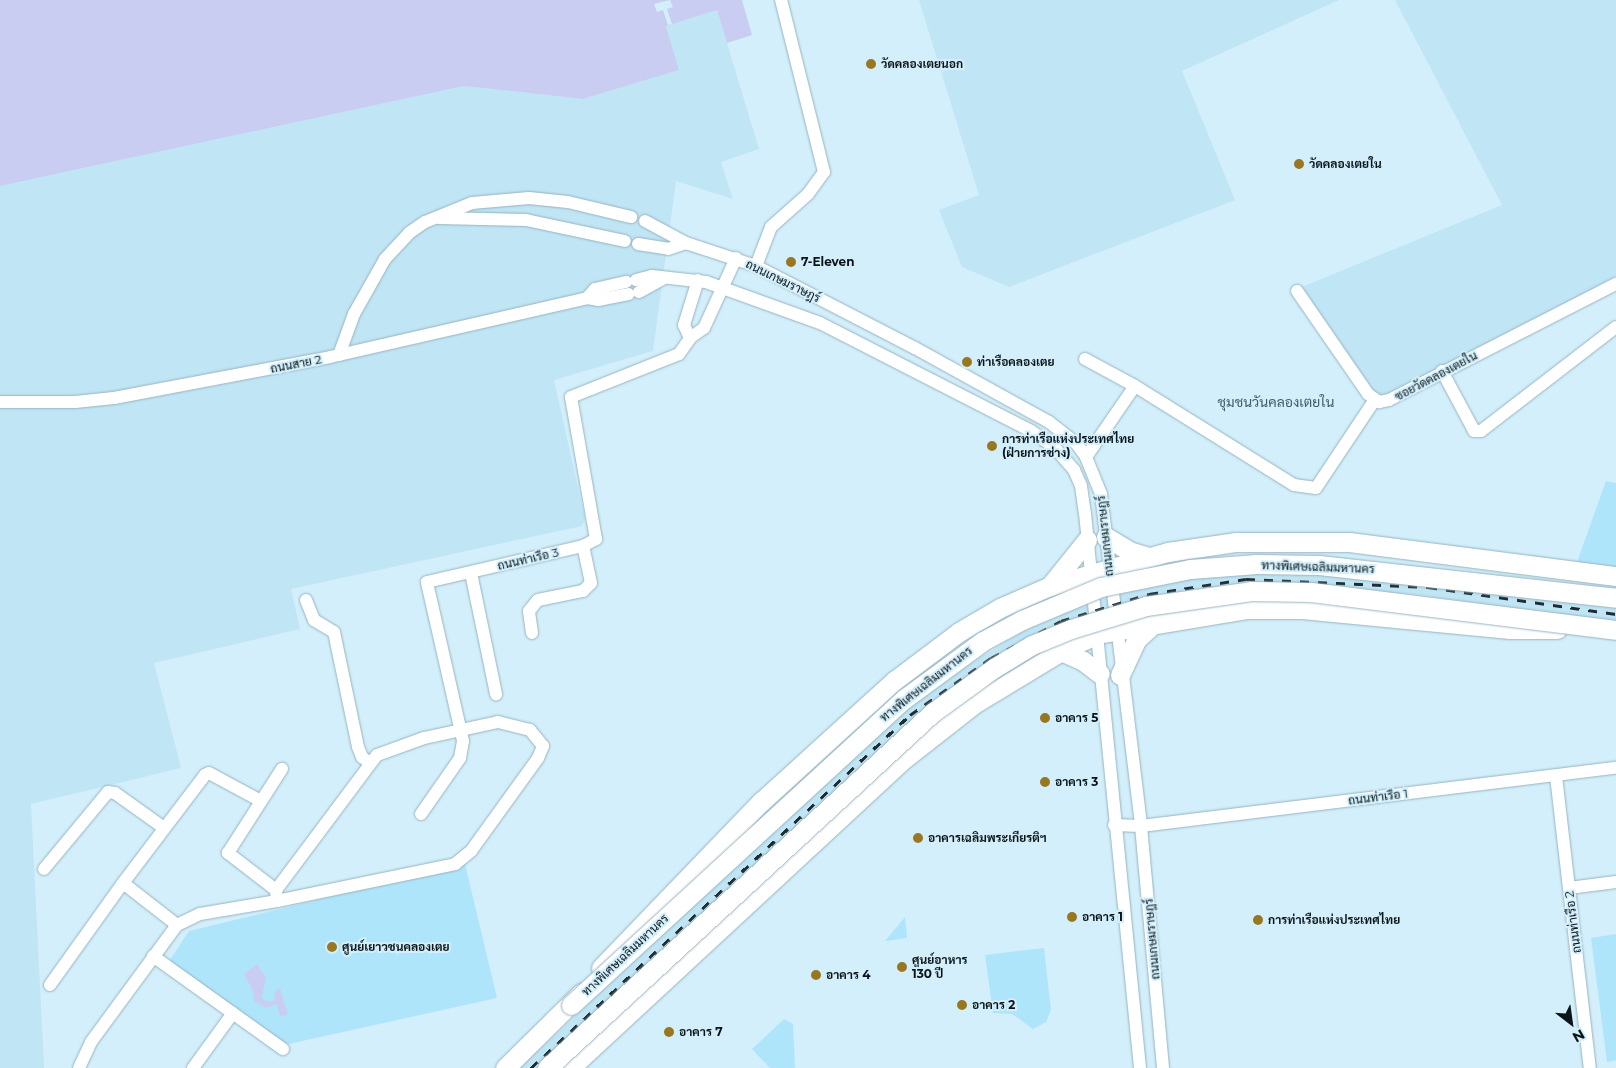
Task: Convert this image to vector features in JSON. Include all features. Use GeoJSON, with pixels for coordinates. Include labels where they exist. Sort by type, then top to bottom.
{"type":"FeatureCollection","features":[{"type":"Feature","properties":{"kind":"highway"},"geometry":{"type":"LineString","coordinates":[[1106,537],[1129,551],[1149,557]]}},
{"type":"Feature","properties":{"kind":"highway"},"geometry":{"type":"LineString","coordinates":[[1050,586],[1087,540]]}},
{"type":"Feature","properties":{"kind":"highway"},"geometry":{"type":"LineString","coordinates":[[571,1005],[615,952],[760,802],[894,681],[959,632],[1000,608],[1050,586],[1149,557],[1236,542],[1349,542],[1616,576]]}},
{"type":"Feature","properties":{"kind":"highway","name":"ทางพิเศษเฉลิมมหานคร"},"geometry":{"type":"LineString","coordinates":[[505,1068],[868,730],[935,674],[1022,620],[1101,587],[1190,569],[1258,564],[1319,565],[1616,598]]}},
{"type":"Feature","properties":{"kind":"highway","name":"ทางพิเศษเฉลิมมหานคร"},"geometry":{"type":"LineString","coordinates":[[547,1068],[932,713],[994,668],[1032,646],[1071,629],[1146,606],[1251,591],[1310,592],[1616,630]]}},
{"type":"Feature","properties":{"kind":"highway"},"geometry":{"type":"LineString","coordinates":[[570,1068],[838,817],[900,762],[974,704],[1061,651],[1097,634],[1155,622],[1246,609],[1356,612],[1510,629],[1616,630]]}},
{"type":"Feature","properties":{"kind":"highway"},"geometry":{"type":"LineString","coordinates":[[1120,675],[1136,640],[1155,622]]}},
{"type":"Feature","properties":{"kind":"highway"},"geometry":{"type":"LineString","coordinates":[[1061,651],[1083,661],[1100,674]]}},
{"type":"Feature","properties":{"kind":"street"},"geometry":{"type":"LineString","coordinates":[[756,266],[771,227],[808,194],[824,172],[782,0]]}},
{"type":"Feature","properties":{"kind":"street"},"geometry":{"type":"LineString","coordinates":[[339,355],[354,314],[385,259],[409,233],[434,218],[472,203],[529,198],[568,202],[631,217]]}},
{"type":"Feature","properties":{"kind":"street"},"geometry":{"type":"LineString","coordinates":[[434,218],[526,220],[668,249],[688,244]]}},
{"type":"Feature","properties":{"kind":"street","name":"ถนนเกษมราษฎร์"},"geometry":{"type":"LineString","coordinates":[[644,221],[688,244],[756,266],[1049,422],[1076,443],[1086,457],[1101,494],[1106,537],[1100,571],[1097,634],[1114,825],[1140,1068]]}},
{"type":"Feature","properties":{"kind":"street"},"geometry":{"type":"LineString","coordinates":[[532,633],[529,611],[538,600],[583,591],[591,583],[583,546],[596,539],[597,531],[571,397],[577,392],[669,360],[679,354],[690,338],[704,328],[736,258]]}},
{"type":"Feature","properties":{"kind":"street","name":"ถนนเกษมราษฎร์"},"geometry":{"type":"LineString","coordinates":[[668,278],[698,280],[724,287],[850,337],[1046,442],[1065,459],[1081,486],[1087,540],[1100,571],[1116,630],[1140,826],[1163,1068]]}},
{"type":"Feature","properties":{"kind":"street","name":"ถนนสาย 2"},"geometry":{"type":"LineString","coordinates":[[0,402],[75,402],[114,398],[339,355],[587,298],[598,300],[632,287],[668,278]]}},
{"type":"Feature","properties":{"kind":"street"},"geometry":{"type":"LineString","coordinates":[[690,338],[684,325],[698,280]]}},
{"type":"Feature","properties":{"kind":"street","name":"ซอยวัดคลองเตยใน"},"geometry":{"type":"LineString","coordinates":[[1374,401],[1389,400],[1442,371],[1616,284]]}},
{"type":"Feature","properties":{"kind":"street"},"geometry":{"type":"LineString","coordinates":[[1085,359],[1136,386],[1294,485],[1307,489],[1316,488],[1374,401],[1297,291]]}},
{"type":"Feature","properties":{"kind":"street"},"geometry":{"type":"LineString","coordinates":[[1442,371],[1474,431],[1481,431],[1616,327]]}},
{"type":"Feature","properties":{"kind":"street"},"geometry":{"type":"LineString","coordinates":[[1086,457],[1136,386]]}},
{"type":"Feature","properties":{"kind":"street","name":"ถนนท่าเรือ 3"},"geometry":{"type":"LineString","coordinates":[[421,814],[460,758],[461,728],[427,582],[583,546]]}},
{"type":"Feature","properties":{"kind":"street"},"geometry":{"type":"LineString","coordinates":[[471,572],[496,694]]}},
{"type":"Feature","properties":{"kind":"street"},"geometry":{"type":"LineString","coordinates":[[306,600],[314,620],[334,632],[358,747],[362,757],[370,763]]}},
{"type":"Feature","properties":{"kind":"street"},"geometry":{"type":"LineString","coordinates":[[83,1067],[91,1042],[177,926],[200,914],[276,895],[455,864],[471,851],[538,758],[543,746],[530,730],[521,726],[498,722],[461,728],[376,755],[276,895]]}},
{"type":"Feature","properties":{"kind":"street","name":"ถนนท่าเรือ 1"},"geometry":{"type":"LineString","coordinates":[[1114,825],[1140,826],[1616,768]]}},
{"type":"Feature","properties":{"kind":"street"},"geometry":{"type":"LineString","coordinates":[[276,895],[228,853],[282,769]]}},
{"type":"Feature","properties":{"kind":"street"},"geometry":{"type":"LineString","coordinates":[[50,985],[123,883],[206,774],[260,801]]}},
{"type":"Feature","properties":{"kind":"street","name":"ถนนท่าเรือ 2"},"geometry":{"type":"LineString","coordinates":[[1556,776],[1590,1068]]}},
{"type":"Feature","properties":{"kind":"street"},"geometry":{"type":"LineString","coordinates":[[44,869],[108,792],[115,793],[164,828]]}},
{"type":"Feature","properties":{"kind":"street"},"geometry":{"type":"LineString","coordinates":[[1569,888],[1616,882]]}},
{"type":"Feature","properties":{"kind":"street"},"geometry":{"type":"LineString","coordinates":[[123,883],[177,926]]}},
{"type":"Feature","properties":{"kind":"street"},"geometry":{"type":"LineString","coordinates":[[153,956],[283,1049]]}},
{"type":"Feature","properties":{"kind":"street"},"geometry":{"type":"LineString","coordinates":[[193,1068],[233,1013]]}},
{"type":"Feature","properties":{"kind":"shaded area"},"geometry":{"type":"Polygon","coordinates":[[[0,0],[742,0],[752,35],[727,43],[717,10],[666,26],[679,70],[583,99],[464,86],[0,186],[0,0]]]}},
{"type":"Feature","properties":{"kind":"shaded area"},"geometry":{"type":"Polygon","coordinates":[[[919,0],[1339,0],[1182,71],[1235,200],[1009,287],[962,267],[939,210],[979,195],[919,0]]]}},
{"type":"Feature","properties":{"kind":"shaded area"},"geometry":{"type":"Polygon","coordinates":[[[1395,0],[1616,0],[1616,276],[1379,405],[1297,289],[1502,205],[1395,0]]]}},
{"type":"Feature","properties":{"kind":"shaded area"},"geometry":{"type":"Polygon","coordinates":[[[717,10],[759,149],[721,162],[733,199],[676,181],[653,351],[554,380],[585,519],[582,526],[291,589],[300,629],[154,663],[181,768],[31,804],[44,1068],[0,1068],[0,186],[464,86],[583,99],[679,70],[666,26],[717,10]]]}},
{"type":"Feature","properties":{"kind":"shaded area"},"geometry":{"type":"Polygon","coordinates":[[[1606,481],[1616,483],[1616,571],[1576,565],[1606,481]]]}},
{"type":"Feature","properties":{"kind":"shaded area"},"geometry":{"type":"Polygon","coordinates":[[[1246,572],[1325,573],[1616,605],[1616,624],[1415,594],[1324,589],[1206,592],[996,664],[543,1068],[520,1068],[883,728],[958,671],[1020,633],[1092,601],[1175,581],[1246,572]]]}},
{"type":"Feature","properties":{"kind":"shaded area","name":"ศูนย์เยาวชนคลองเตย"},"geometry":{"type":"Polygon","coordinates":[[[465,864],[497,998],[284,1045],[168,963],[189,931],[465,864]]]}},
{"type":"Feature","properties":{"kind":"shaded area"},"geometry":{"type":"Polygon","coordinates":[[[905,917],[907,938],[885,941],[905,917]]]}},
{"type":"Feature","properties":{"kind":"shaded area"},"geometry":{"type":"Polygon","coordinates":[[[1616,934],[1616,1060],[1607,1062],[1591,938],[1616,934]]]}},
{"type":"Feature","properties":{"kind":"shaded area"},"geometry":{"type":"Polygon","coordinates":[[[1044,948],[1051,1010],[1046,1022],[1033,1029],[1012,1014],[993,1013],[985,955],[1044,948]]]}},
{"type":"Feature","properties":{"kind":"shaded area"},"geometry":{"type":"Polygon","coordinates":[[[257,964],[266,977],[262,997],[265,1001],[274,1001],[275,991],[280,988],[288,1015],[280,1016],[277,1004],[266,1008],[254,1001],[253,991],[244,974],[257,964]]]}},
{"type":"Feature","properties":{"kind":"shaded area"},"geometry":{"type":"Polygon","coordinates":[[[784,1019],[793,1024],[795,1068],[770,1068],[752,1049],[784,1019]]]}},
{"type":"Feature","properties":{"kind":"pier"},"geometry":{"type":"Polygon","coordinates":[[[670,0],[673,7],[667,9],[672,24],[668,25],[663,10],[657,12],[654,4],[670,0]]]}},
{"type":"Feature","properties":{"kind":"railway"},"geometry":{"type":"LineString","coordinates":[[531,1068],[910,715],[991,658],[1061,621],[1149,594],[1246,579],[1428,587],[1616,614]]}},
{"type":"Feature","properties":{"kind":"place","name":"วัดคลองเตยนอก"},"geometry":{"type":"Point","coordinates":[871,64]}},
{"type":"Feature","properties":{"kind":"place","name":"วัดคลองเตยใน"},"geometry":{"type":"Point","coordinates":[1299,164]}},
{"type":"Feature","properties":{"kind":"place","name":"7-Eleven"},"geometry":{"type":"Point","coordinates":[791,262]}},
{"type":"Feature","properties":{"kind":"place","name":"ท่าเรือคลองเตย"},"geometry":{"type":"Point","coordinates":[967,362]}},
{"type":"Feature","properties":{"kind":"place","name":"การท่าเรือแห่งประเทศไทย (ฝ่ายการช่าง)"},"geometry":{"type":"Point","coordinates":[992,446]}},
{"type":"Feature","properties":{"kind":"place","name":"อาคาร 5"},"geometry":{"type":"Point","coordinates":[1045,718]}},
{"type":"Feature","properties":{"kind":"place","name":"อาคาร 3"},"geometry":{"type":"Point","coordinates":[1045,782]}},
{"type":"Feature","properties":{"kind":"place","name":"อาคารเฉลิมพระเกียรติฯ"},"geometry":{"type":"Point","coordinates":[918,838]}},
{"type":"Feature","properties":{"kind":"place","name":"อาคาร 1"},"geometry":{"type":"Point","coordinates":[1072,917]}},
{"type":"Feature","properties":{"kind":"place","name":"การท่าเรือแห่งประเทศไทย"},"geometry":{"type":"Point","coordinates":[1258,920]}},
{"type":"Feature","properties":{"kind":"place","name":"ศูนย์เยาวชนคลองเตย"},"geometry":{"type":"Point","coordinates":[332,947]}},
{"type":"Feature","properties":{"kind":"place","name":"ศูนย์อาหาร 130 ปี"},"geometry":{"type":"Point","coordinates":[902,967]}},
{"type":"Feature","properties":{"kind":"place","name":"อาคาร 4"},"geometry":{"type":"Point","coordinates":[816,975]}},
{"type":"Feature","properties":{"kind":"place","name":"อาคาร 2"},"geometry":{"type":"Point","coordinates":[962,1005]}},
{"type":"Feature","properties":{"kind":"place","name":"อาคาร 7"},"geometry":{"type":"Point","coordinates":[669,1032]}},
{"type":"Feature","properties":{"kind":"district","name":"ชุมชนวันคลองเตยใน"},"geometry":{"type":"Point","coordinates":[1276,402]}}]}
